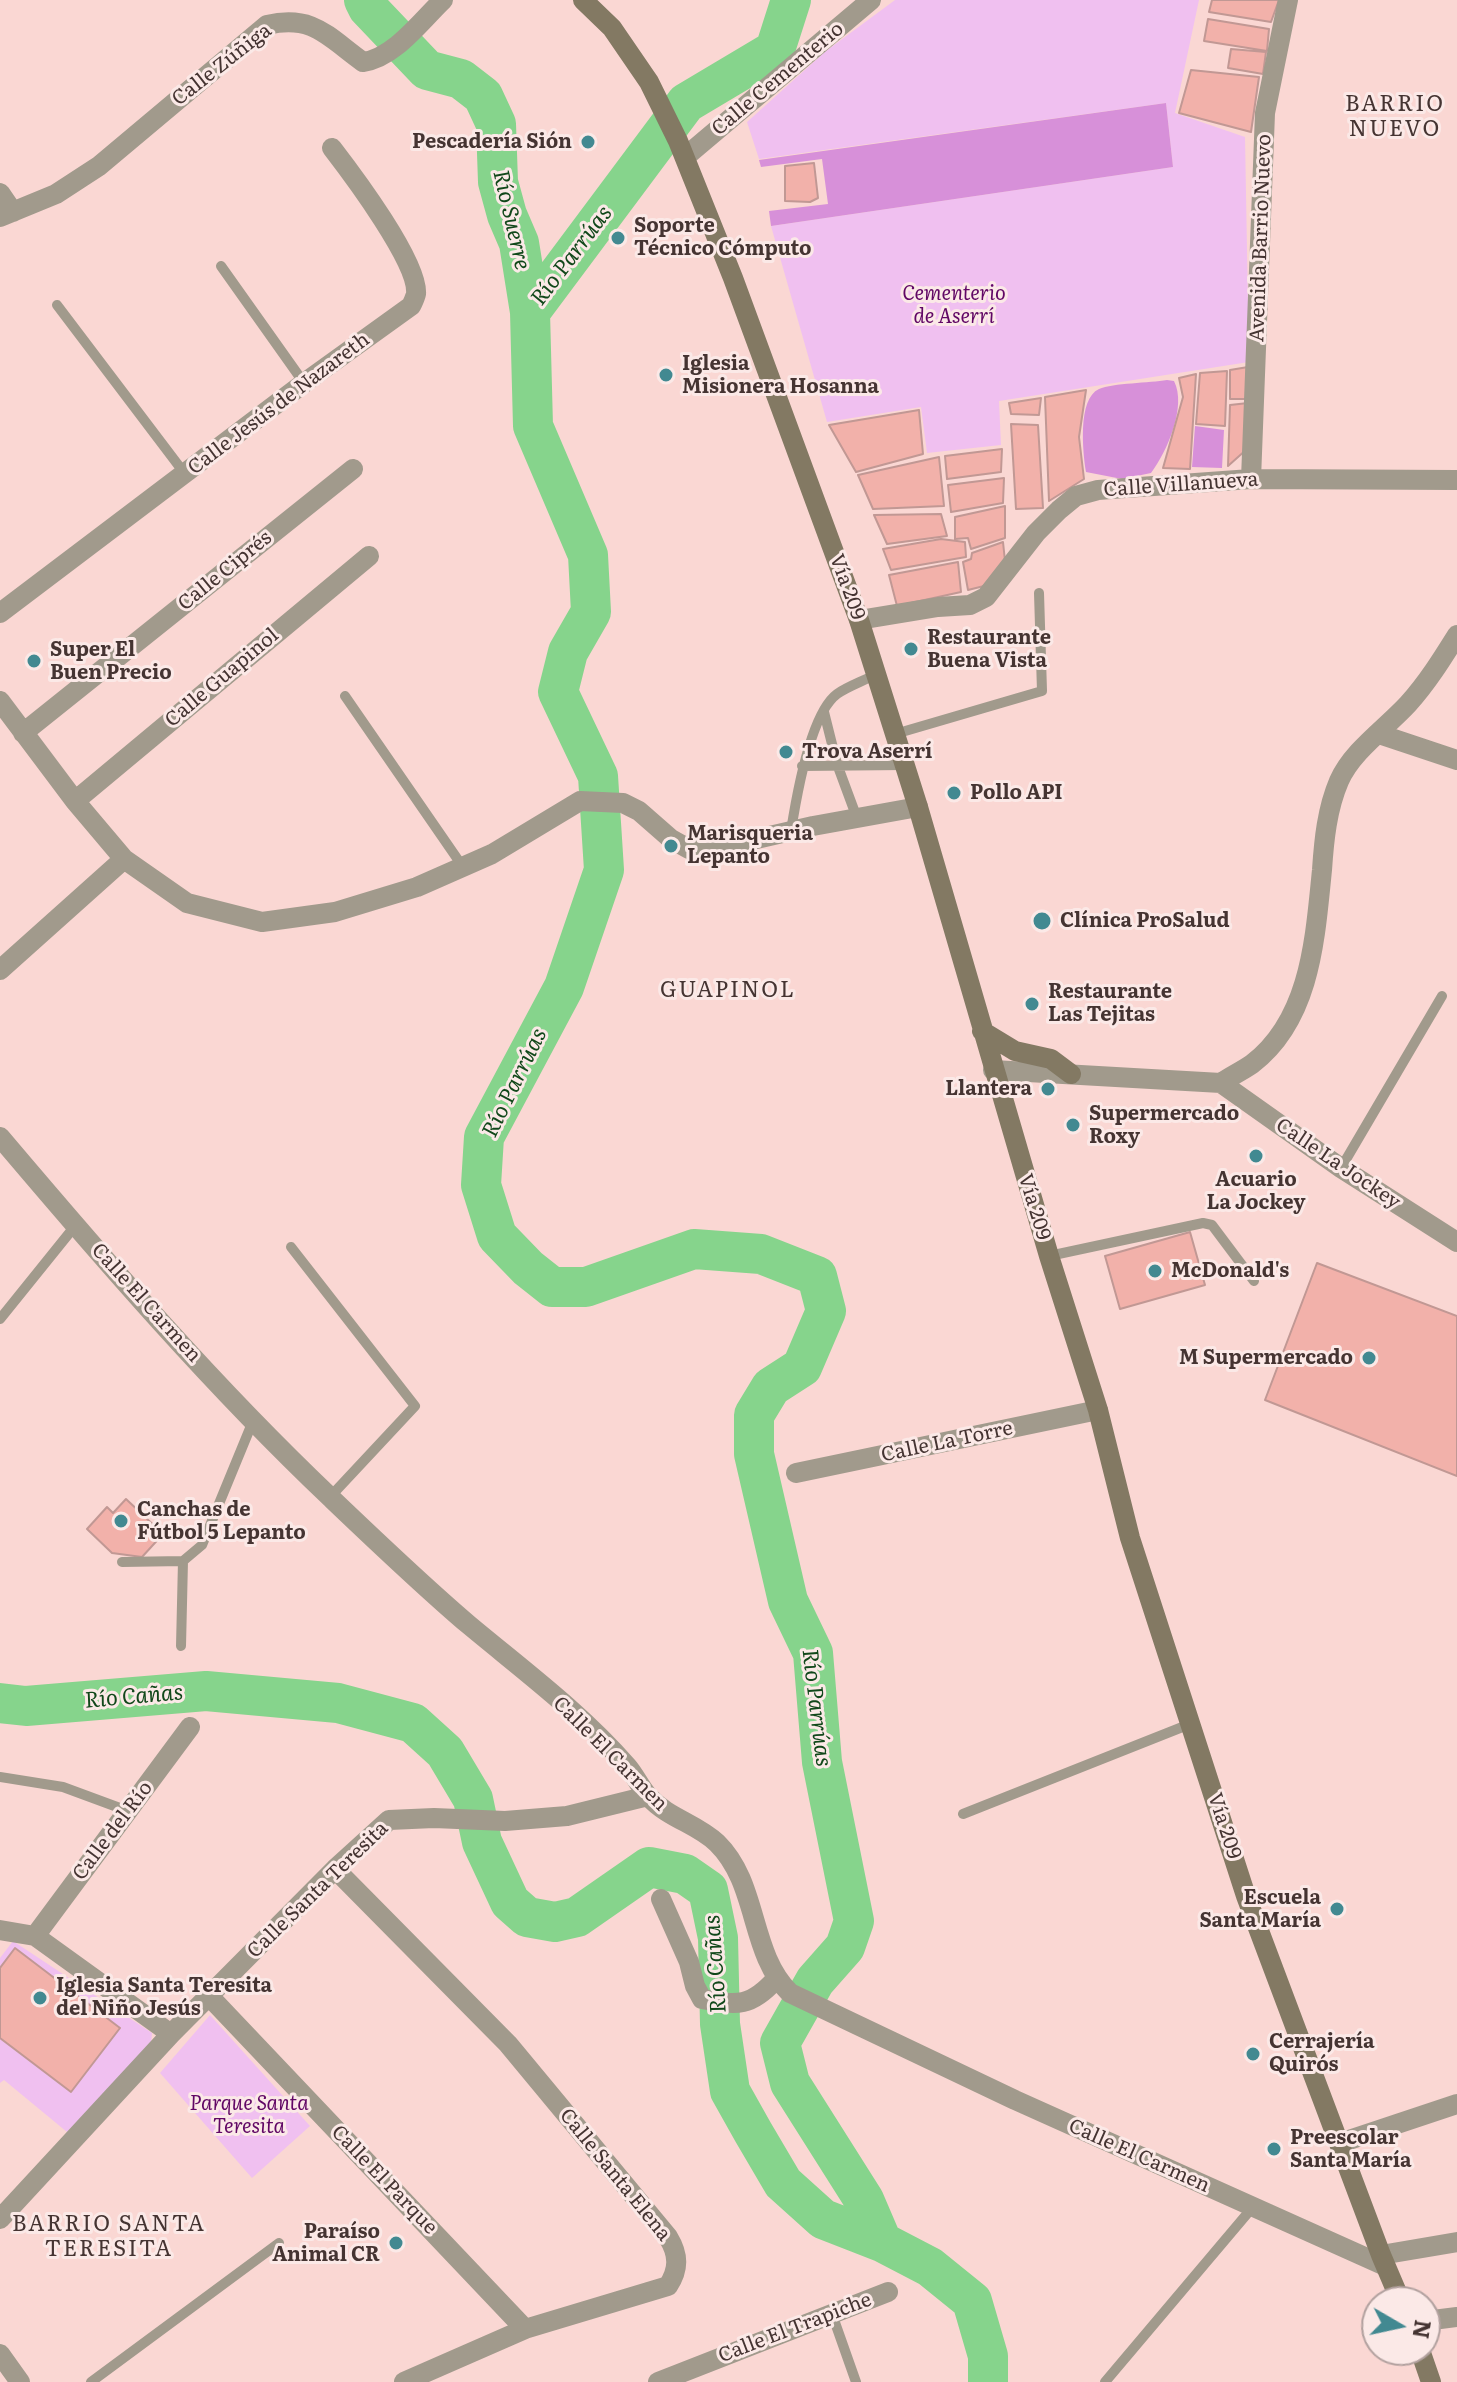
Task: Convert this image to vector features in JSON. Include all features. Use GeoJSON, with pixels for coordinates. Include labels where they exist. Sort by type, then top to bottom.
{"type":"FeatureCollection","features":[{"type":"Feature","properties":{"kind":"main road","name":"Vía 209"},"geometry":{"type":"LineString","coordinates":[[583,0],[612,28],[649,82],[682,149],[859,620],[1098,1410],[1130,1538],[1246,1896],[1394,2286]]}},
{"type":"Feature","properties":{"kind":"main road"},"geometry":{"type":"LineString","coordinates":[[982,1031],[1015,1051],[1051,1059],[1071,1074]]}},
{"type":"Feature","properties":{"kind":"street","name":"Calle Zúñiga"},"geometry":{"type":"LineString","coordinates":[[6,215],[56,194],[99,166],[267,25],[290,20],[314,26],[363,62],[375,61],[443,0]]}},
{"type":"Feature","properties":{"kind":"street","name":"Calle Cementerio"},"geometry":{"type":"LineString","coordinates":[[682,149],[871,0]]}},
{"type":"Feature","properties":{"kind":"street","name":"Avenida Barrio Nuevo"},"geometry":{"type":"LineString","coordinates":[[1251,479],[1265,113],[1288,0]]}},
{"type":"Feature","properties":{"kind":"street","name":"Calle Jesús de Nazareth"},"geometry":{"type":"LineString","coordinates":[[0,613],[411,306],[416,295],[414,281],[397,243],[371,199],[332,148]]}},
{"type":"Feature","properties":{"kind":"street"},"geometry":{"type":"LineString","coordinates":[[0,193],[6,215]]}},
{"type":"Feature","properties":{"kind":"street","name":"Calle Ciprés"},"geometry":{"type":"LineString","coordinates":[[23,733],[353,469]]}},
{"type":"Feature","properties":{"kind":"street","name":"Calle Villanueva"},"geometry":{"type":"LineString","coordinates":[[859,620],[970,605],[986,597],[1036,533],[1076,496],[1098,490],[1251,479],[1457,480]]}},
{"type":"Feature","properties":{"kind":"street","name":"Calle Guapinol"},"geometry":{"type":"LineString","coordinates":[[75,801],[369,556]]}},
{"type":"Feature","properties":{"kind":"street"},"geometry":{"type":"LineString","coordinates":[[993,1070],[1221,1083],[1252,1064],[1270,1047],[1290,1020],[1308,973],[1316,935],[1325,839],[1340,777],[1359,753],[1410,702],[1457,635]]}},
{"type":"Feature","properties":{"kind":"street"},"geometry":{"type":"LineString","coordinates":[[0,701],[75,801],[124,859],[187,903],[262,922],[335,912],[417,887],[492,854],[580,801],[623,803],[639,811],[671,839],[689,849],[713,849],[918,807]]}},
{"type":"Feature","properties":{"kind":"street"},"geometry":{"type":"LineString","coordinates":[[1379,734],[1457,760]]}},
{"type":"Feature","properties":{"kind":"street"},"geometry":{"type":"LineString","coordinates":[[0,970],[124,859]]}},
{"type":"Feature","properties":{"kind":"street","name":"Calle La Jockey"},"geometry":{"type":"LineString","coordinates":[[1221,1083],[1341,1168],[1457,1242]]}},
{"type":"Feature","properties":{"kind":"street","name":"Calle El Carmen"},"geometry":{"type":"LineString","coordinates":[[0,1137],[75,1226],[253,1421],[330,1497],[465,1622],[567,1707],[628,1767],[648,1796],[676,1819],[701,1829],[720,1845],[741,1877],[783,1986],[1015,2100],[1252,2208],[1383,2261]]}},
{"type":"Feature","properties":{"kind":"street","name":"Calle La Torre"},"geometry":{"type":"LineString","coordinates":[[796,1473],[1098,1410]]}},
{"type":"Feature","properties":{"kind":"street","name":"Calle del Río"},"geometry":{"type":"LineString","coordinates":[[35,1936],[190,1727]]}},
{"type":"Feature","properties":{"kind":"street","name":"Calle Santa Teresita"},"geometry":{"type":"LineString","coordinates":[[0,2219],[171,2034],[335,1869],[389,1820],[505,1821],[567,1816],[648,1796]]}},
{"type":"Feature","properties":{"kind":"street","name":"Calle Santa Elena"},"geometry":{"type":"LineString","coordinates":[[335,1869],[508,2044],[674,2247],[676,2267],[668,2286],[525,2329],[404,2382]]}},
{"type":"Feature","properties":{"kind":"street"},"geometry":{"type":"LineString","coordinates":[[661,1899],[702,1999],[735,2004],[783,1986]]}},
{"type":"Feature","properties":{"kind":"street"},"geometry":{"type":"LineString","coordinates":[[0,1930],[35,1936],[171,2034]]}},
{"type":"Feature","properties":{"kind":"street","name":"Calle El Parque"},"geometry":{"type":"LineString","coordinates":[[209,1996],[525,2329]]}},
{"type":"Feature","properties":{"kind":"street"},"geometry":{"type":"LineString","coordinates":[[1340,2143],[1457,2104]]}},
{"type":"Feature","properties":{"kind":"street"},"geometry":{"type":"LineString","coordinates":[[1383,2261],[1457,2242]]}},
{"type":"Feature","properties":{"kind":"street","name":"Calle El Trapiche"},"geometry":{"type":"LineString","coordinates":[[658,2382],[888,2292]]}},
{"type":"Feature","properties":{"kind":"street"},"geometry":{"type":"LineString","coordinates":[[0,2354],[20,2382]]}},
{"type":"Feature","properties":{"kind":"lane"},"geometry":{"type":"LineString","coordinates":[[221,266],[304,383]]}},
{"type":"Feature","properties":{"kind":"lane"},"geometry":{"type":"LineString","coordinates":[[57,305],[185,474]]}},
{"type":"Feature","properties":{"kind":"lane"},"geometry":{"type":"LineString","coordinates":[[895,734],[1042,691],[1039,593]]}},
{"type":"Feature","properties":{"kind":"lane"},"geometry":{"type":"LineString","coordinates":[[791,831],[802,766],[824,712],[835,695],[876,674]]}},
{"type":"Feature","properties":{"kind":"lane"},"geometry":{"type":"LineString","coordinates":[[345,696],[463,867]]}},
{"type":"Feature","properties":{"kind":"lane"},"geometry":{"type":"LineString","coordinates":[[824,712],[837,764],[857,818]]}},
{"type":"Feature","properties":{"kind":"lane"},"geometry":{"type":"LineString","coordinates":[[802,766],[905,765]]}},
{"type":"Feature","properties":{"kind":"lane"},"geometry":{"type":"LineString","coordinates":[[1341,1168],[1442,996]]}},
{"type":"Feature","properties":{"kind":"lane"},"geometry":{"type":"LineString","coordinates":[[1049,1256],[1203,1223],[1212,1225],[1254,1281]]}},
{"type":"Feature","properties":{"kind":"lane"},"geometry":{"type":"LineString","coordinates":[[0,1319],[75,1226]]}},
{"type":"Feature","properties":{"kind":"lane"},"geometry":{"type":"LineString","coordinates":[[291,1247],[415,1406],[330,1497]]}},
{"type":"Feature","properties":{"kind":"lane"},"geometry":{"type":"LineString","coordinates":[[122,1562],[183,1561],[202,1545],[253,1421]]}},
{"type":"Feature","properties":{"kind":"lane"},"geometry":{"type":"LineString","coordinates":[[181,1646],[183,1561]]}},
{"type":"Feature","properties":{"kind":"lane"},"geometry":{"type":"LineString","coordinates":[[963,1814],[1190,1724]]}},
{"type":"Feature","properties":{"kind":"lane"},"geometry":{"type":"LineString","coordinates":[[0,1777],[63,1787],[128,1811]]}},
{"type":"Feature","properties":{"kind":"lane"},"geometry":{"type":"LineString","coordinates":[[1105,2382],[1252,2208]]}},
{"type":"Feature","properties":{"kind":"lane"},"geometry":{"type":"LineString","coordinates":[[91,2382],[279,2243]]}},
{"type":"Feature","properties":{"kind":"lane"},"geometry":{"type":"LineString","coordinates":[[832,2314],[856,2382]]}},
{"type":"Feature","properties":{"kind":"green space","name":"Cementerio de Aserrí"},"geometry":{"type":"Polygon","coordinates":[[[895,0],[1199,0],[1175,113],[1245,137],[1249,362],[999,401],[1001,445],[927,453],[921,407],[827,422],[771,226],[1173,167],[1166,103],[759,159],[747,122],[826,51],[895,0]]]}},
{"type":"Feature","properties":{"kind":"green space"},"geometry":{"type":"Polygon","coordinates":[[[13,1941],[152,2033],[151,2044],[67,2132],[4,2080],[0,2083],[0,2038],[71,2092],[119,2028],[16,1948],[0,1968],[0,1958],[13,1941]]]}},
{"type":"Feature","properties":{"kind":"green space","name":"Parque Santa Teresita"},"geometry":{"type":"Polygon","coordinates":[[[210,2015],[310,2126],[252,2178],[160,2073],[210,2015]]]}},
{"type":"Feature","properties":{"kind":"shaded area"},"geometry":{"type":"Polygon","coordinates":[[[1166,103],[1173,167],[771,226],[769,211],[828,204],[822,159],[761,167],[759,160],[1166,103]]]}},
{"type":"Feature","properties":{"kind":"shaded area"},"geometry":{"type":"Polygon","coordinates":[[[1174,381],[1177,391],[1177,416],[1169,441],[1151,473],[1122,479],[1086,472],[1083,427],[1092,395],[1105,387],[1174,381]]]}},
{"type":"Feature","properties":{"kind":"shaded area"},"geometry":{"type":"Polygon","coordinates":[[[1195,426],[1224,430],[1222,468],[1192,467],[1195,426]]]}},
{"type":"Feature","properties":{"kind":"building"},"geometry":{"type":"Polygon","coordinates":[[[1212,0],[1279,0],[1271,22],[1209,12],[1212,0]]]}},
{"type":"Feature","properties":{"kind":"building"},"geometry":{"type":"Polygon","coordinates":[[[1208,19],[1269,29],[1267,51],[1204,41],[1208,19]]]}},
{"type":"Feature","properties":{"kind":"building"},"geometry":{"type":"Polygon","coordinates":[[[1231,49],[1266,52],[1263,74],[1228,68],[1231,49]]]}},
{"type":"Feature","properties":{"kind":"building"},"geometry":{"type":"Polygon","coordinates":[[[1191,70],[1259,77],[1251,132],[1179,113],[1191,70]]]}},
{"type":"Feature","properties":{"kind":"building"},"geometry":{"type":"Polygon","coordinates":[[[814,163],[818,198],[810,202],[785,201],[785,166],[814,163]]]}},
{"type":"Feature","properties":{"kind":"building"},"geometry":{"type":"Polygon","coordinates":[[[1248,367],[1248,399],[1230,399],[1230,370],[1248,367]]]}},
{"type":"Feature","properties":{"kind":"building"},"geometry":{"type":"Polygon","coordinates":[[[1227,371],[1225,426],[1196,424],[1200,373],[1227,371]]]}},
{"type":"Feature","properties":{"kind":"building"},"geometry":{"type":"Polygon","coordinates":[[[1196,374],[1190,469],[1163,468],[1183,397],[1179,378],[1196,374]]]}},
{"type":"Feature","properties":{"kind":"building"},"geometry":{"type":"Polygon","coordinates":[[[1086,390],[1079,437],[1084,479],[1049,501],[1045,397],[1086,390]]]}},
{"type":"Feature","properties":{"kind":"building"},"geometry":{"type":"Polygon","coordinates":[[[1041,398],[1039,415],[1011,414],[1009,403],[1041,398]]]}},
{"type":"Feature","properties":{"kind":"building"},"geometry":{"type":"Polygon","coordinates":[[[1248,403],[1247,449],[1228,466],[1230,405],[1248,403]]]}},
{"type":"Feature","properties":{"kind":"building"},"geometry":{"type":"Polygon","coordinates":[[[919,410],[923,454],[856,472],[829,425],[919,410]]]}},
{"type":"Feature","properties":{"kind":"building"},"geometry":{"type":"Polygon","coordinates":[[[1011,424],[1038,425],[1043,508],[1016,509],[1011,424]]]}},
{"type":"Feature","properties":{"kind":"building"},"geometry":{"type":"Polygon","coordinates":[[[1002,449],[1001,472],[947,479],[945,456],[1002,449]]]}},
{"type":"Feature","properties":{"kind":"building"},"geometry":{"type":"Polygon","coordinates":[[[939,457],[944,506],[873,509],[858,475],[939,457]]]}},
{"type":"Feature","properties":{"kind":"building"},"geometry":{"type":"Polygon","coordinates":[[[1004,478],[1003,503],[951,512],[948,485],[1004,478]]]}},
{"type":"Feature","properties":{"kind":"building"},"geometry":{"type":"Polygon","coordinates":[[[1005,506],[1005,538],[971,549],[968,538],[955,539],[955,517],[1005,506]]]}},
{"type":"Feature","properties":{"kind":"building"},"geometry":{"type":"Polygon","coordinates":[[[941,514],[947,536],[887,544],[874,515],[941,514]]]}},
{"type":"Feature","properties":{"kind":"building"},"geometry":{"type":"Polygon","coordinates":[[[941,539],[965,542],[966,557],[891,570],[883,549],[941,539]]]}},
{"type":"Feature","properties":{"kind":"building"},"geometry":{"type":"Polygon","coordinates":[[[1003,542],[1005,561],[984,586],[968,590],[963,562],[971,559],[972,553],[1003,542]]]}},
{"type":"Feature","properties":{"kind":"building"},"geometry":{"type":"Polygon","coordinates":[[[958,562],[961,592],[897,606],[889,575],[958,562]]]}},
{"type":"Feature","properties":{"kind":"building","name":"McDonald's"},"geometry":{"type":"Polygon","coordinates":[[[1190,1232],[1205,1285],[1120,1309],[1105,1256],[1190,1232]]]}},
{"type":"Feature","properties":{"kind":"building","name":"M Supermercado"},"geometry":{"type":"Polygon","coordinates":[[[1317,1263],[1457,1316],[1457,1476],[1265,1400],[1317,1263]]]}},
{"type":"Feature","properties":{"kind":"building","name":"Canchas de Fútbol 5 Lepanto"},"geometry":{"type":"Polygon","coordinates":[[[126,1499],[163,1534],[142,1557],[112,1553],[87,1529],[107,1507],[113,1513],[126,1499]]]}},
{"type":"Feature","properties":{"kind":"building","name":"Iglesia Santa Teresita del Niño Jesús"},"geometry":{"type":"Polygon","coordinates":[[[15,1948],[120,2028],[71,2092],[0,2038],[0,1968],[15,1948]]]}},
{"type":"Feature","properties":{"kind":"waterway","name":"Río Suerre"},"geometry":{"type":"LineString","coordinates":[[364,0],[427,70],[461,79],[483,96],[496,124],[498,182],[519,243],[530,312]]}},
{"type":"Feature","properties":{"kind":"waterway","name":"Río Parrúas"},"geometry":{"type":"LineString","coordinates":[[791,0],[775,50],[686,103],[530,312],[533,426],[588,555],[591,612],[568,652],[558,692],[598,776],[604,870],[564,987],[484,1137],[481,1185],[497,1236],[552,1287],[586,1287],[694,1249],[761,1254],[817,1276],[826,1311],[802,1367],[771,1387],[754,1415],[754,1454],[788,1601],[813,1653],[822,1762],[854,1921],[845,1947],[815,1981],[780,2043],[790,2083],[864,2200],[882,2242]]}},
{"type":"Feature","properties":{"kind":"waterway","name":"Río Cañas"},"geometry":{"type":"LineString","coordinates":[[0,1703],[26,1706],[206,1691],[338,1703],[413,1723],[445,1752],[473,1799],[482,1842],[510,1902],[527,1917],[555,1922],[577,1917],[649,1867],[685,1874],[708,1890],[718,1938],[720,2024],[730,2091],[783,2183],[823,2219],[882,2242],[930,2267],[972,2301],[988,2356],[988,2382]]}},
{"type":"Feature","properties":{"kind":"place","name":"Pescadería Sión"},"geometry":{"type":"Point","coordinates":[588,142]}},
{"type":"Feature","properties":{"kind":"place","name":"Soporte Técnico Cómputo"},"geometry":{"type":"Point","coordinates":[618,238]}},
{"type":"Feature","properties":{"kind":"place","name":"Iglesia Misionera Hosanna"},"geometry":{"type":"Point","coordinates":[666,375]}},
{"type":"Feature","properties":{"kind":"place","name":"Restaurante Buena Vista"},"geometry":{"type":"Point","coordinates":[911,649]}},
{"type":"Feature","properties":{"kind":"place","name":"Super El Buen Precio"},"geometry":{"type":"Point","coordinates":[34,661]}},
{"type":"Feature","properties":{"kind":"place","name":"Trova Aserrí"},"geometry":{"type":"Point","coordinates":[786,752]}},
{"type":"Feature","properties":{"kind":"place","name":"Pollo API"},"geometry":{"type":"Point","coordinates":[954,793]}},
{"type":"Feature","properties":{"kind":"place","name":"Marisqueria Lepanto"},"geometry":{"type":"Point","coordinates":[671,846]}},
{"type":"Feature","properties":{"kind":"place","name":"Clínica ProSalud"},"geometry":{"type":"Point","coordinates":[1042,921]}},
{"type":"Feature","properties":{"kind":"place","name":"Restaurante Las Tejitas"},"geometry":{"type":"Point","coordinates":[1032,1004]}},
{"type":"Feature","properties":{"kind":"place","name":"Llantera"},"geometry":{"type":"Point","coordinates":[1048,1089]}},
{"type":"Feature","properties":{"kind":"place","name":"Supermercado Roxy"},"geometry":{"type":"Point","coordinates":[1073,1125]}},
{"type":"Feature","properties":{"kind":"place","name":"Acuario La Jockey"},"geometry":{"type":"Point","coordinates":[1256,1156]}},
{"type":"Feature","properties":{"kind":"place","name":"McDonald's"},"geometry":{"type":"Point","coordinates":[1155,1271]}},
{"type":"Feature","properties":{"kind":"place","name":"M Supermercado"},"geometry":{"type":"Point","coordinates":[1369,1358]}},
{"type":"Feature","properties":{"kind":"place","name":"Canchas de Fútbol 5 Lepanto"},"geometry":{"type":"Point","coordinates":[121,1521]}},
{"type":"Feature","properties":{"kind":"place","name":"Escuela Santa María"},"geometry":{"type":"Point","coordinates":[1337,1909]}},
{"type":"Feature","properties":{"kind":"place","name":"Iglesia Santa Teresita del Niño Jesús"},"geometry":{"type":"Point","coordinates":[40,1998]}},
{"type":"Feature","properties":{"kind":"place","name":"Cerrajería Quirós"},"geometry":{"type":"Point","coordinates":[1253,2054]}},
{"type":"Feature","properties":{"kind":"place","name":"Preescolar Santa María"},"geometry":{"type":"Point","coordinates":[1274,2149]}},
{"type":"Feature","properties":{"kind":"place","name":"Paraíso Animal CR"},"geometry":{"type":"Point","coordinates":[396,2243]}},
{"type":"Feature","properties":{"kind":"district","name":"BARRIO NUEVO"},"geometry":{"type":"Point","coordinates":[1395,118]}},
{"type":"Feature","properties":{"kind":"district","name":"GUAPINOL"},"geometry":{"type":"Point","coordinates":[728,991]}},
{"type":"Feature","properties":{"kind":"district","name":"BARRIO SANTA TERESITA"},"geometry":{"type":"Point","coordinates":[109,2238]}}]}
